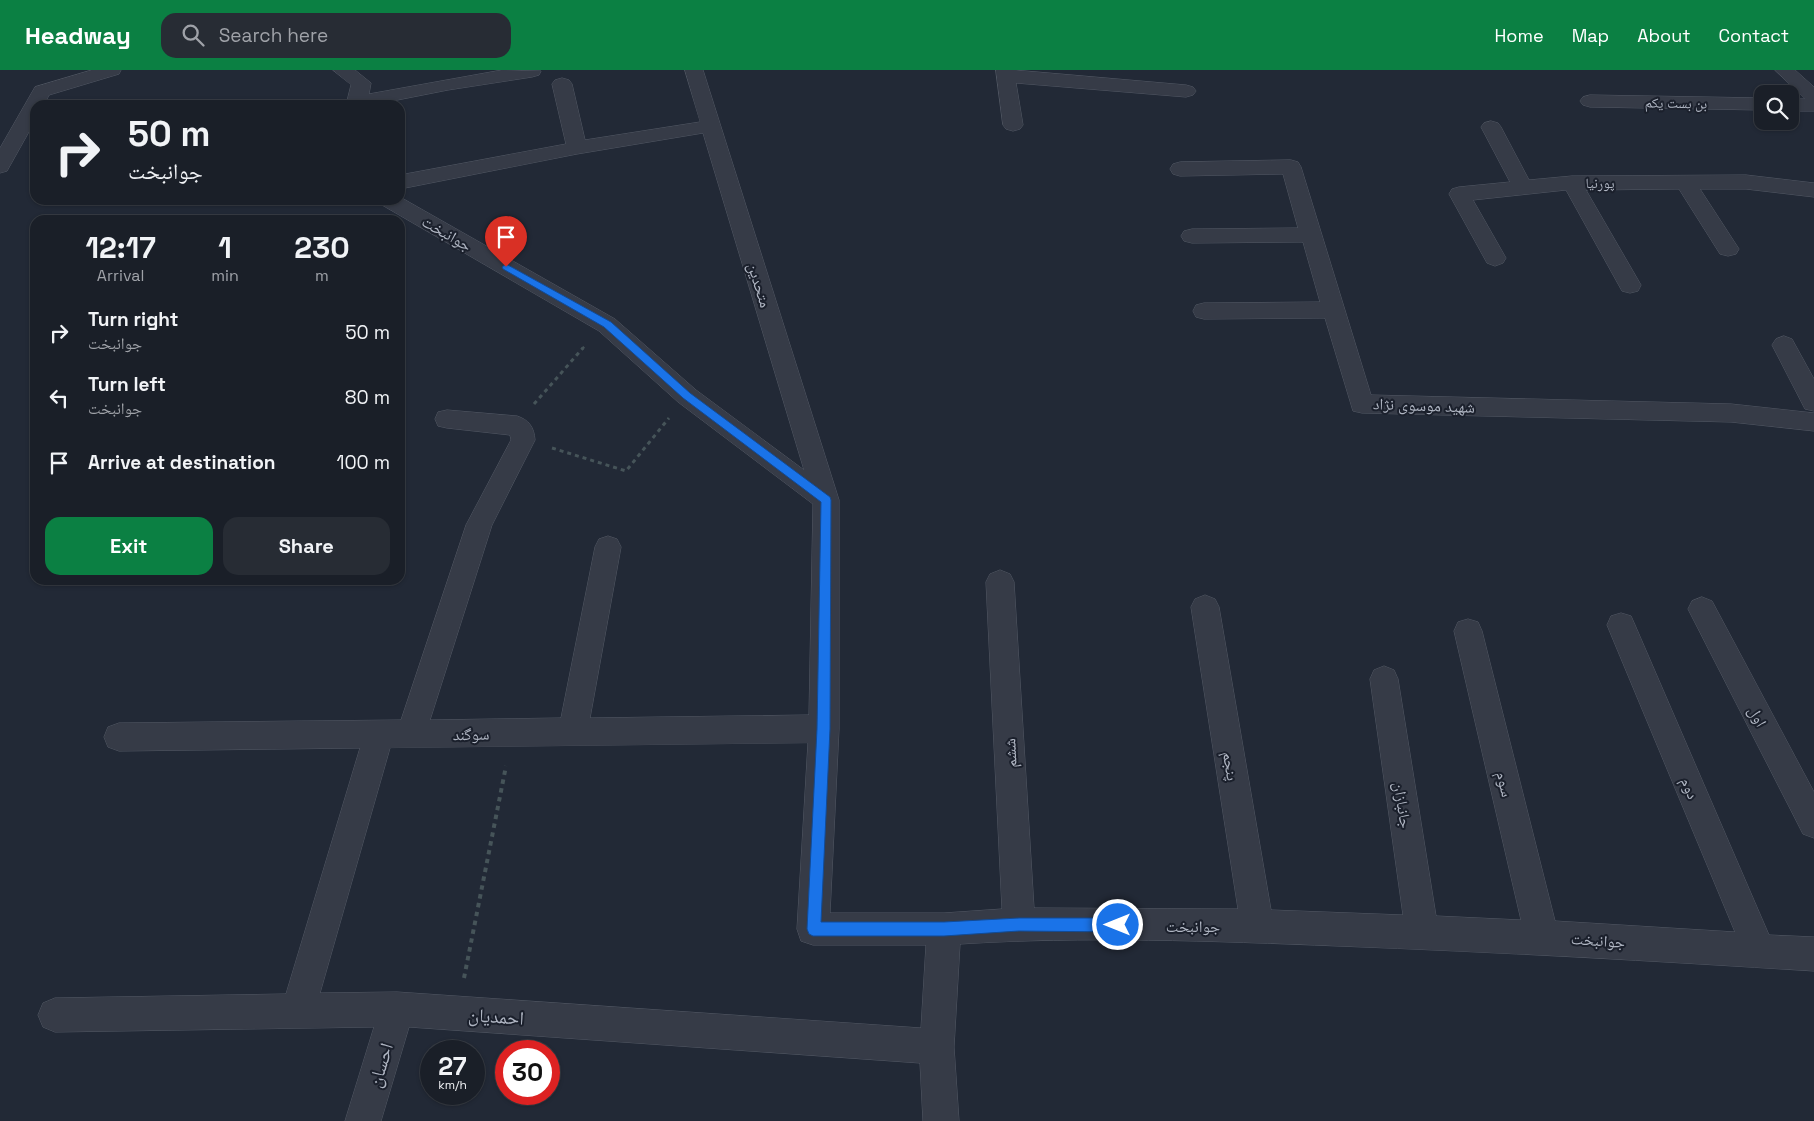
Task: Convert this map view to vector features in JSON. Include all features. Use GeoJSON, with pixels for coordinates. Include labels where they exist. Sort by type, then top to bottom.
{"type":"FeatureCollection","features":[{"type":"Feature","properties":{"kind":"street"},"geometry":{"type":"LineString","coordinates":[[37,100],[42,91],[112,70]]}},
{"type":"Feature","properties":{"kind":"street"},"geometry":{"type":"LineString","coordinates":[[342,70],[361,83],[358,100]]}},
{"type":"Feature","properties":{"kind":"street","name":"متحدین"},"geometry":{"type":"LineString","coordinates":[[694,70],[826,500]]}},
{"type":"Feature","properties":{"kind":"street"},"geometry":{"type":"LineString","coordinates":[[1784,70],[1814,97]]}},
{"type":"Feature","properties":{"kind":"street"},"geometry":{"type":"LineString","coordinates":[[375,100],[448,84],[532,71]]}},
{"type":"Feature","properties":{"kind":"street"},"geometry":{"type":"LineString","coordinates":[[1013,125],[1005,73],[1186,91]]}},
{"type":"Feature","properties":{"kind":"street"},"geometry":{"type":"LineString","coordinates":[[562,84],[577,148]]}},
{"type":"Feature","properties":{"kind":"street","name":"بن بست یکم"},"geometry":{"type":"LineString","coordinates":[[1590,101],[1754,104]]}},
{"type":"Feature","properties":{"kind":"street"},"geometry":{"type":"LineString","coordinates":[[1799,105],[1814,105]]}},
{"type":"Feature","properties":{"kind":"street"},"geometry":{"type":"LineString","coordinates":[[0,166],[30,112]]}},
{"type":"Feature","properties":{"kind":"street"},"geometry":{"type":"LineString","coordinates":[[405,181],[577,148],[711,126]]}},
{"type":"Feature","properties":{"kind":"street"},"geometry":{"type":"LineString","coordinates":[[1491,127],[1523,188]]}},
{"type":"Feature","properties":{"kind":"street","name":"شهید موسوی نژاد"},"geometry":{"type":"LineString","coordinates":[[1180,169],[1291,167],[1362,404],[1732,413],[1814,422]]}},
{"type":"Feature","properties":{"kind":"street"},"geometry":{"type":"LineString","coordinates":[[1685,182],[1728,249]]}},
{"type":"Feature","properties":{"kind":"street","name":"پورنیا"},"geometry":{"type":"LineString","coordinates":[[1495,258],[1460,194],[1572,183],[1746,182],[1814,190]]}},
{"type":"Feature","properties":{"kind":"street"},"geometry":{"type":"LineString","coordinates":[[1572,183],[1630,284]]}},
{"type":"Feature","properties":{"kind":"street","name":"جوانبخت"},"geometry":{"type":"LineString","coordinates":[[398,205],[607,325],[686,396],[826,500],[824,729],[813,929],[944,929],[1019,924],[1257,926],[1542,937],[1814,954]]}},
{"type":"Feature","properties":{"kind":"street"},"geometry":{"type":"LineString","coordinates":[[1192,236],[1312,235]]}},
{"type":"Feature","properties":{"kind":"street"},"geometry":{"type":"LineString","coordinates":[[1204,311],[1334,310]]}},
{"type":"Feature","properties":{"kind":"street"},"geometry":{"type":"LineString","coordinates":[[1784,344],[1814,402]]}},
{"type":"Feature","properties":{"kind":"street"},"geometry":{"type":"LineString","coordinates":[[411,734],[479,525],[520,433],[447,418]]}},
{"type":"Feature","properties":{"kind":"street"},"geometry":{"type":"LineString","coordinates":[[573,732],[608,547]]}},
{"type":"Feature","properties":{"kind":"street","name":"ششم"},"geometry":{"type":"LineString","coordinates":[[1000,582],[1019,924]]}},
{"type":"Feature","properties":{"kind":"street","name":"پنجم"},"geometry":{"type":"LineString","coordinates":[[1205,607],[1257,926]]}},
{"type":"Feature","properties":{"kind":"street","name":"اول"},"geometry":{"type":"LineString","coordinates":[[1702,609],[1814,823]]}},
{"type":"Feature","properties":{"kind":"street","name":"دوم"},"geometry":{"type":"LineString","coordinates":[[1621,625],[1759,950]]}},
{"type":"Feature","properties":{"kind":"street","name":"سوم"},"geometry":{"type":"LineString","coordinates":[[1468,631],[1542,937]]}},
{"type":"Feature","properties":{"kind":"street","name":"جانبازان"},"geometry":{"type":"LineString","coordinates":[[1384,679],[1422,932]]}},
{"type":"Feature","properties":{"kind":"street","name":"سوگند"},"geometry":{"type":"LineString","coordinates":[[119,737],[824,729]]}},
{"type":"Feature","properties":{"kind":"street"},"geometry":{"type":"LineString","coordinates":[[298,1010],[380,735]]}},
{"type":"Feature","properties":{"kind":"street"},"geometry":{"type":"LineString","coordinates":[[941,1121],[937,1047],[944,929]]}},
{"type":"Feature","properties":{"kind":"street","name":"احمدیان"},"geometry":{"type":"LineString","coordinates":[[55,1015],[397,1009],[937,1047]]}},
{"type":"Feature","properties":{"kind":"street","name":"احسان"},"geometry":{"type":"LineString","coordinates":[[363,1121],[397,1009]]}},
{"type":"Feature","properties":{"kind":"path"},"geometry":{"type":"LineString","coordinates":[[607,325],[569,362],[520,433],[626,471],[686,396]]}},
{"type":"Feature","properties":{"kind":"path"},"geometry":{"type":"LineString","coordinates":[[457,1013],[513,733]]}},
{"type":"Feature","properties":{"kind":"route"},"geometry":{"type":"LineString","coordinates":[[506,267],[607,325],[686,396],[826,500],[824,729],[813,929],[944,929],[1019,924],[1118,925]]}}]}
